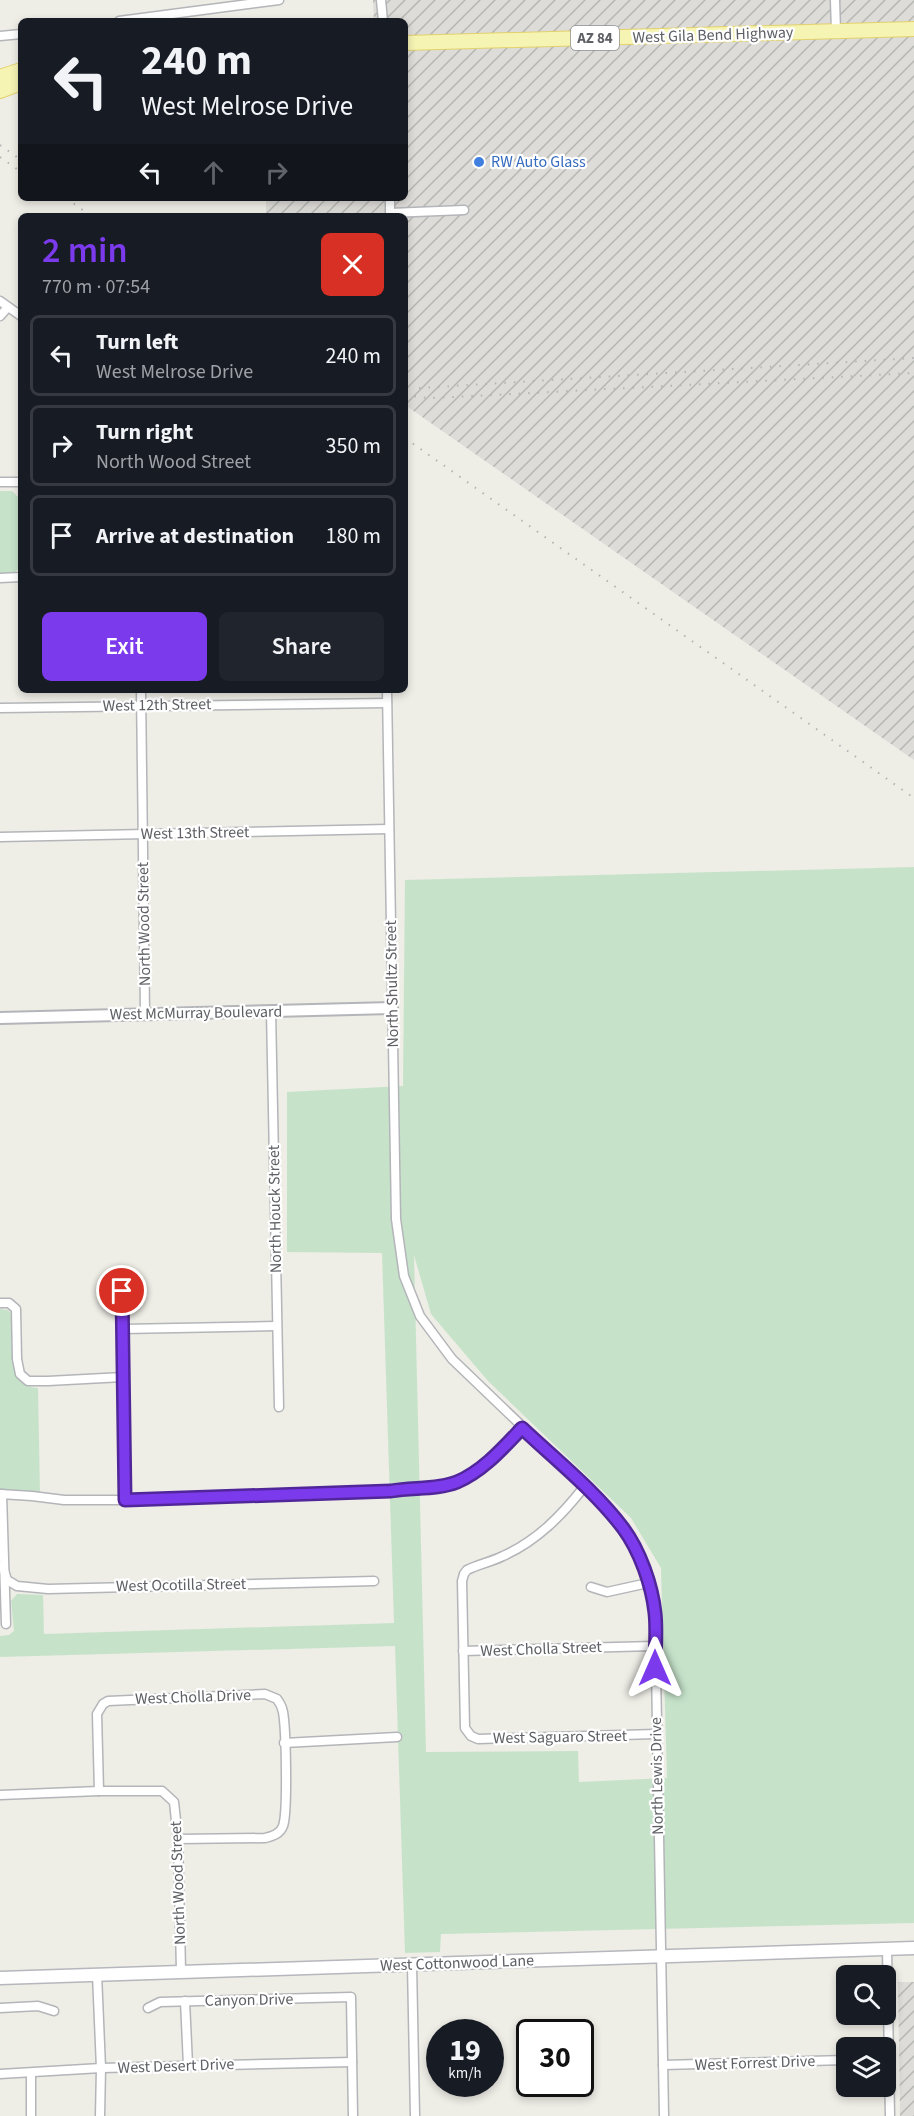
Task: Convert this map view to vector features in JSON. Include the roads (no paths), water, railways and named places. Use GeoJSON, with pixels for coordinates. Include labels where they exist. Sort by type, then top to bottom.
{"type":"FeatureCollection","features":[{"type":"Feature","properties":{"kind":"main road","name":"West Gila Bend Highway"},"geometry":{"type":"LineString","coordinates":[[408,43],[914,29]]}},
{"type":"Feature","properties":{"kind":"main road"},"geometry":{"type":"LineString","coordinates":[[0,77],[18,71]]}},
{"type":"Feature","properties":{"kind":"main road"},"geometry":{"type":"LineString","coordinates":[[0,91],[18,84]]}},
{"type":"Feature","properties":{"kind":"main road","name":"West Cottonwood Lane"},"geometry":{"type":"LineString","coordinates":[[0,1978],[914,1948]]}},
{"type":"Feature","properties":{"kind":"street"},"geometry":{"type":"LineString","coordinates":[[142,18],[279,0]]}},
{"type":"Feature","properties":{"kind":"street"},"geometry":{"type":"LineString","coordinates":[[381,0],[383,18]]}},
{"type":"Feature","properties":{"kind":"street"},"geometry":{"type":"LineString","coordinates":[[835,0],[836,31]]}},
{"type":"Feature","properties":{"kind":"street"},"geometry":{"type":"LineString","coordinates":[[0,36],[18,34]]}},
{"type":"Feature","properties":{"kind":"street"},"geometry":{"type":"LineString","coordinates":[[390,213],[464,210]]}},
{"type":"Feature","properties":{"kind":"street"},"geometry":{"type":"LineString","coordinates":[[0,301],[18,314]]}},
{"type":"Feature","properties":{"kind":"street"},"geometry":{"type":"LineString","coordinates":[[0,316],[8,307]]}},
{"type":"Feature","properties":{"kind":"street"},"geometry":{"type":"LineString","coordinates":[[0,482],[18,482]]}},
{"type":"Feature","properties":{"kind":"street"},"geometry":{"type":"LineString","coordinates":[[0,578],[18,577]]}},
{"type":"Feature","properties":{"kind":"street","name":"North Wood Street"},"geometry":{"type":"LineString","coordinates":[[141,693],[145,1013]]}},
{"type":"Feature","properties":{"kind":"street","name":"North Shultz Street"},"geometry":{"type":"LineString","coordinates":[[387,693],[396,1219],[404,1276]]}},
{"type":"Feature","properties":{"kind":"street","name":"West 12th Street"},"geometry":{"type":"LineString","coordinates":[[0,708],[387,702]]}},
{"type":"Feature","properties":{"kind":"street","name":"West 13th Street"},"geometry":{"type":"LineString","coordinates":[[0,837],[389,829]]}},
{"type":"Feature","properties":{"kind":"street","name":"West McMurray Boulevard"},"geometry":{"type":"LineString","coordinates":[[0,1018],[392,1008]]}},
{"type":"Feature","properties":{"kind":"street","name":"North Houck Street"},"geometry":{"type":"LineString","coordinates":[[272,1011],[279,1407]]}},
{"type":"Feature","properties":{"kind":"street"},"geometry":{"type":"LineString","coordinates":[[113,1274],[122,1291],[125,1500]]}},
{"type":"Feature","properties":{"kind":"street","name":"North Lewis Drive"},"geometry":{"type":"LineString","coordinates":[[404,1276],[420,1316],[452,1359],[624,1529],[638,1555],[648,1583],[655,1613],[664,2116]]}},
{"type":"Feature","properties":{"kind":"street"},"geometry":{"type":"LineString","coordinates":[[0,1302],[9,1303],[16,1309],[17,1359],[20,1374],[28,1381],[123,1377]]}},
{"type":"Feature","properties":{"kind":"street"},"geometry":{"type":"LineString","coordinates":[[123,1329],[276,1326]]}},
{"type":"Feature","properties":{"kind":"street"},"geometry":{"type":"LineString","coordinates":[[6,1624],[2,1567],[1,1494],[64,1500],[125,1500],[391,1491],[430,1487],[456,1482],[489,1462],[522,1428]]}},
{"type":"Feature","properties":{"kind":"street"},"geometry":{"type":"LineString","coordinates":[[463,1651],[462,1581],[464,1574],[467,1570],[521,1547],[538,1535],[561,1515],[584,1487]]}},
{"type":"Feature","properties":{"kind":"street","name":"West Ocotilla Street"},"geometry":{"type":"LineString","coordinates":[[2,1567],[8,1580],[17,1586],[48,1589],[374,1581]]}},
{"type":"Feature","properties":{"kind":"street"},"geometry":{"type":"LineString","coordinates":[[591,1587],[607,1592],[648,1583]]}},
{"type":"Feature","properties":{"kind":"street","name":"West Cholla Street"},"geometry":{"type":"LineString","coordinates":[[463,1651],[655,1646]]}},
{"type":"Feature","properties":{"kind":"street","name":"West Saguaro Street"},"geometry":{"type":"LineString","coordinates":[[463,1651],[464,1722],[467,1732],[478,1738],[656,1734]]}},
{"type":"Feature","properties":{"kind":"street","name":"West Cholla Drive"},"geometry":{"type":"LineString","coordinates":[[99,1791],[97,1714],[103,1704],[108,1701],[265,1694],[277,1699],[281,1705],[285,1743],[285,1816],[280,1832],[265,1838],[178,1839]]}},
{"type":"Feature","properties":{"kind":"street"},"geometry":{"type":"LineString","coordinates":[[285,1743],[397,1737]]}},
{"type":"Feature","properties":{"kind":"street"},"geometry":{"type":"LineString","coordinates":[[0,1795],[99,1791]]}},
{"type":"Feature","properties":{"kind":"street","name":"North Wood Street"},"geometry":{"type":"LineString","coordinates":[[99,1791],[162,1791],[174,1802],[178,1839],[180,1971]]}},
{"type":"Feature","properties":{"kind":"street"},"geometry":{"type":"LineString","coordinates":[[887,2037],[888,1949]]}},
{"type":"Feature","properties":{"kind":"street"},"geometry":{"type":"LineString","coordinates":[[412,1964],[415,2116]]}},
{"type":"Feature","properties":{"kind":"street"},"geometry":{"type":"LineString","coordinates":[[97,1974],[101,2068],[100,2116]]}},
{"type":"Feature","properties":{"kind":"street","name":"Canyon Drive"},"geometry":{"type":"LineString","coordinates":[[148,2008],[160,2002],[351,1997],[352,2062]]}},
{"type":"Feature","properties":{"kind":"street"},"geometry":{"type":"LineString","coordinates":[[185,2001],[188,2065]]}},
{"type":"Feature","properties":{"kind":"street"},"geometry":{"type":"LineString","coordinates":[[0,2008],[38,2006],[54,2011]]}},
{"type":"Feature","properties":{"kind":"street","name":"West Forrest Drive"},"geometry":{"type":"LineString","coordinates":[[663,2066],[836,2060]]}},
{"type":"Feature","properties":{"kind":"street"},"geometry":{"type":"LineString","coordinates":[[352,2062],[353,2116]]}},
{"type":"Feature","properties":{"kind":"street","name":"West Desert Drive"},"geometry":{"type":"LineString","coordinates":[[0,2074],[188,2065],[352,2062]]}},
{"type":"Feature","properties":{"kind":"street"},"geometry":{"type":"LineString","coordinates":[[31,2073],[32,2116]]}},
{"type":"Feature","properties":{"kind":"street"},"geometry":{"type":"LineString","coordinates":[[889,2097],[890,2116]]}},
{"type":"Feature","properties":{"kind":"railway"},"geometry":{"type":"LineString","coordinates":[[0,145],[18,158]]}},
{"type":"Feature","properties":{"kind":"railway"},"geometry":{"type":"LineString","coordinates":[[0,157],[18,170]]}},
{"type":"Feature","properties":{"kind":"railway"},"geometry":{"type":"LineString","coordinates":[[70,201],[87,213]]}},
{"type":"Feature","properties":{"kind":"railway"},"geometry":{"type":"LineString","coordinates":[[419,388],[914,358]]}},
{"type":"Feature","properties":{"kind":"railway"},"geometry":{"type":"LineString","coordinates":[[408,395],[428,398],[914,373]]}},
{"type":"Feature","properties":{"kind":"railway"},"geometry":{"type":"LineString","coordinates":[[408,440],[914,798]]}},
{"type":"Feature","properties":{"kind":"place","name":"RW Auto Glass"},"geometry":{"type":"Point","coordinates":[479,162]}}]}
